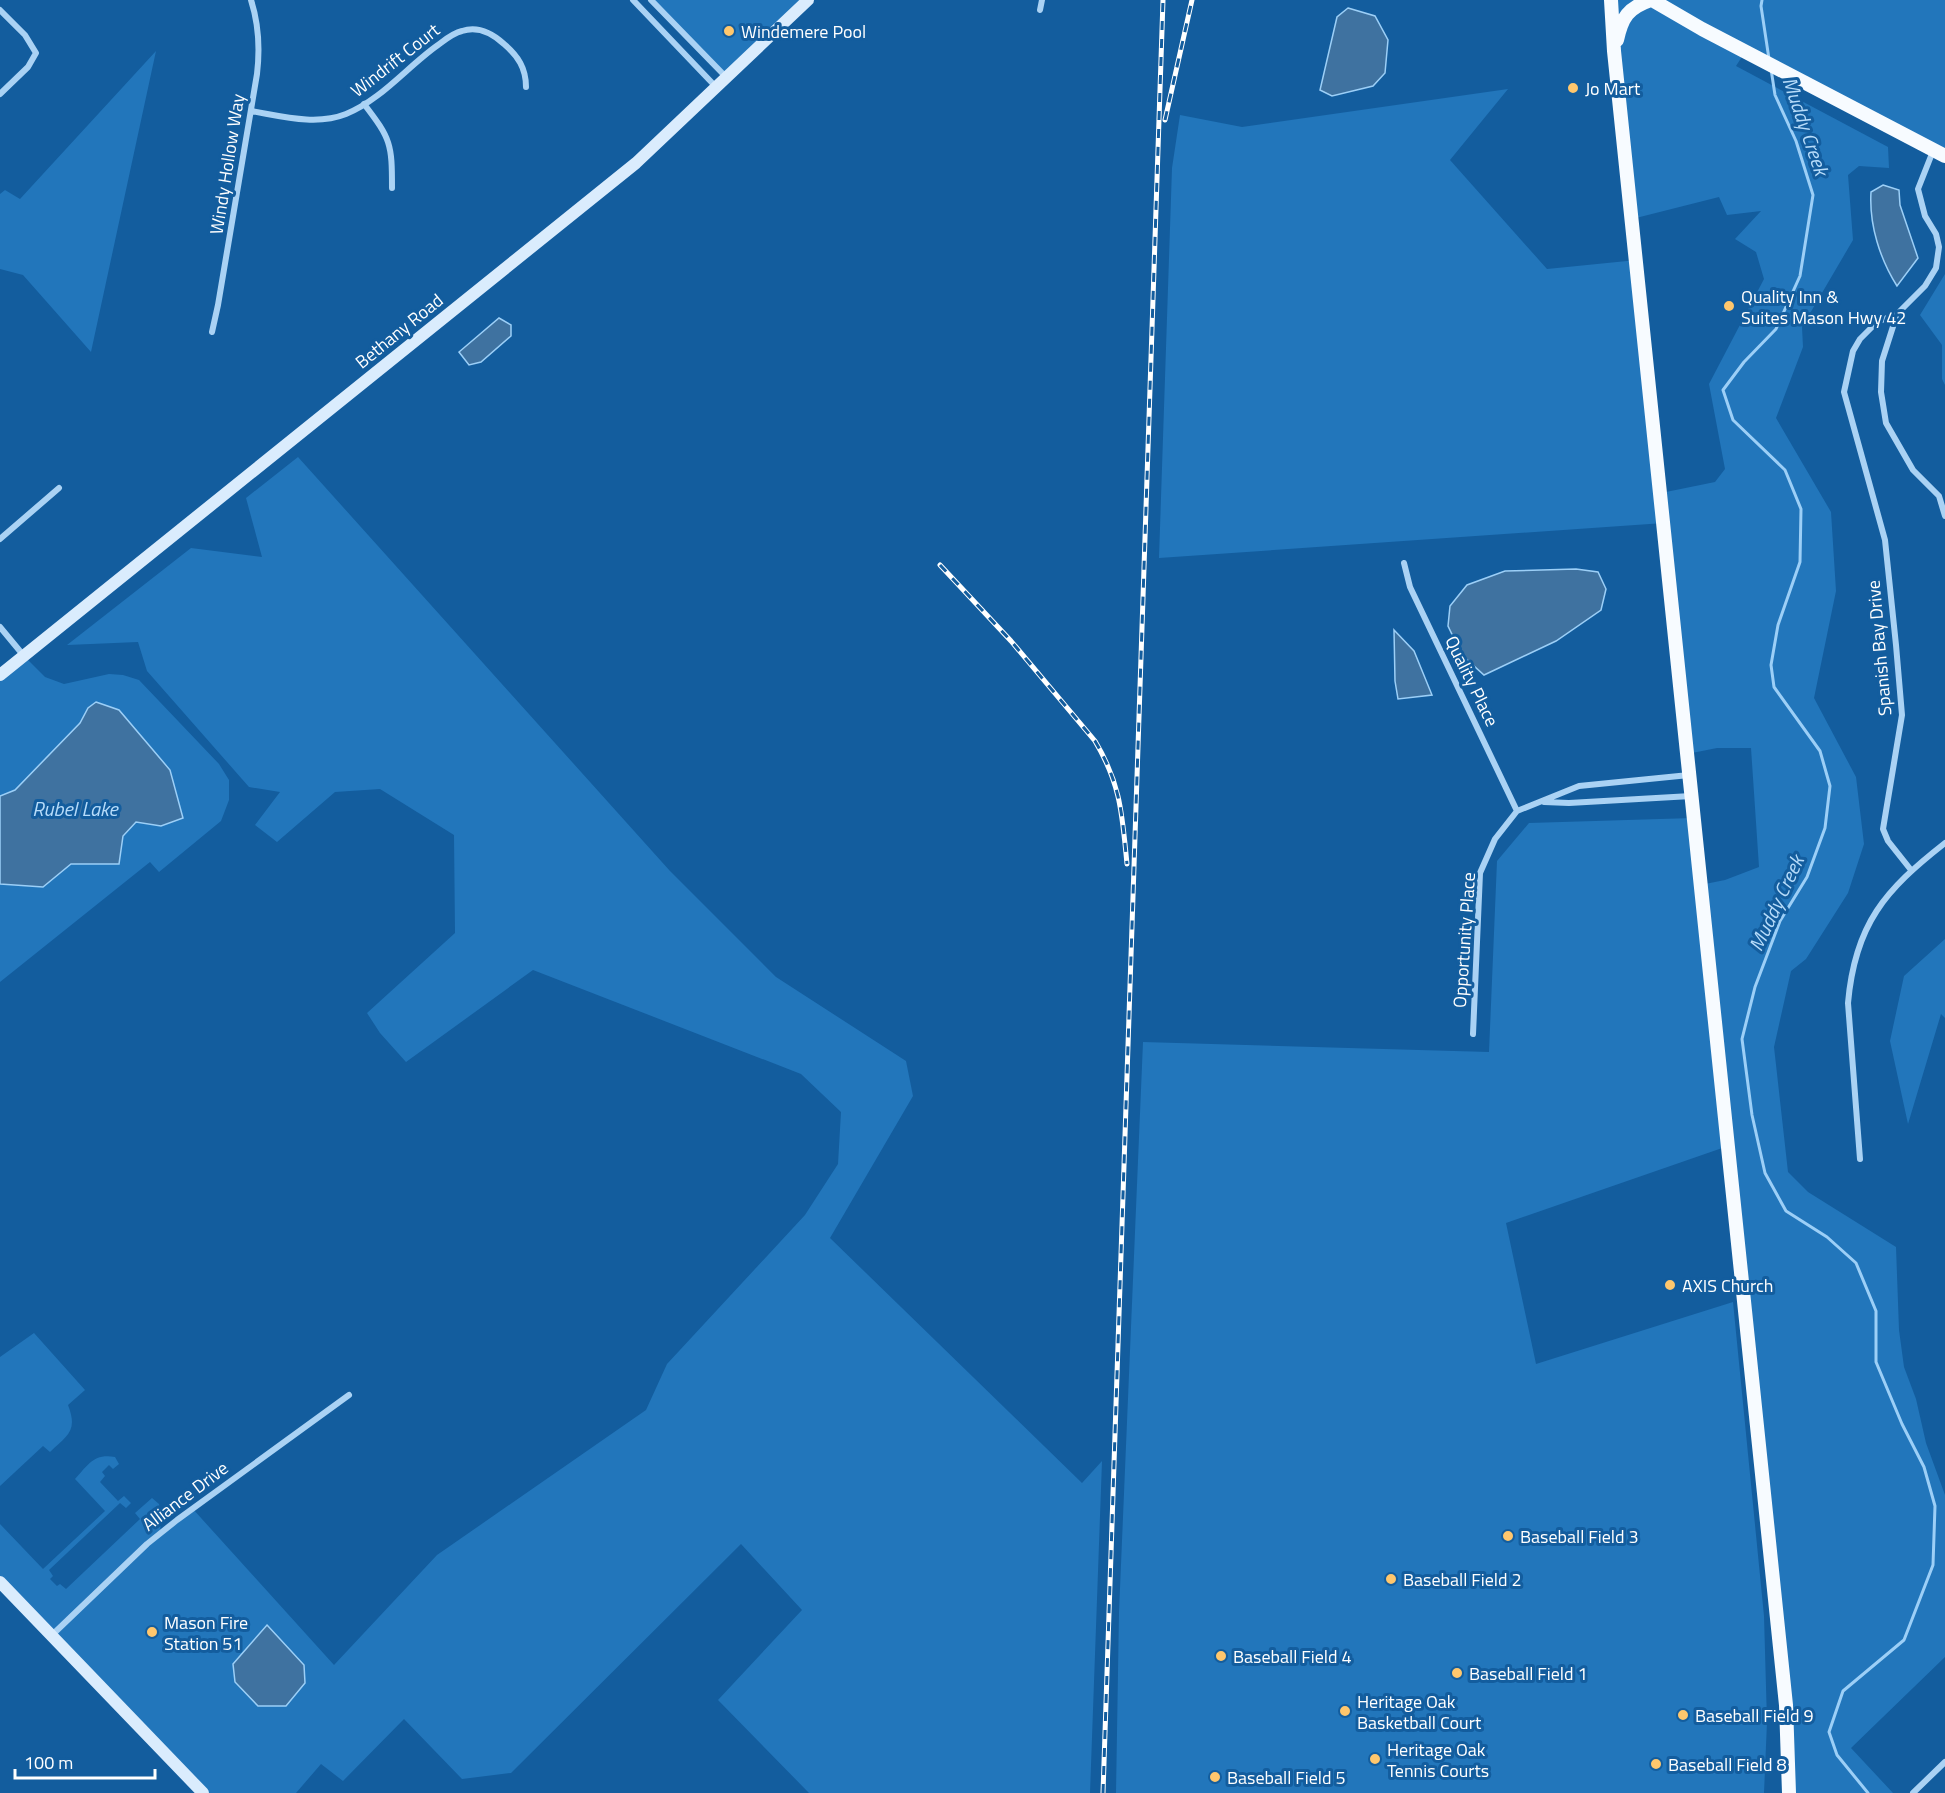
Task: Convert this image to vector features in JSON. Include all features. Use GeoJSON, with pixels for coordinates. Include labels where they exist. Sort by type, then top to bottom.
{"type":"FeatureCollection","features":[{"type":"Feature","properties":{"kind":"main road","name":"Bethany Road"},"geometry":{"type":"LineString","coordinates":[[0,675],[583,207],[657,144],[808,0]]}},
{"type":"Feature","properties":{"kind":"main road"},"geometry":{"type":"LineString","coordinates":[[1611,0],[1614,51],[1786,1705],[1789,1793]]}},
{"type":"Feature","properties":{"kind":"main road"},"geometry":{"type":"LineString","coordinates":[[1614,51],[1624,19],[1633,6],[1651,0],[1939,153]]}},
{"type":"Feature","properties":{"kind":"main road"},"geometry":{"type":"LineString","coordinates":[[0,1582],[203,1793]]}},
{"type":"Feature","properties":{"kind":"street","name":"Windy Hollow Way"},"geometry":{"type":"LineString","coordinates":[[212,332],[257,74],[259,39],[251,0]]}},
{"type":"Feature","properties":{"kind":"street"},"geometry":{"type":"LineString","coordinates":[[633,0],[717,88]]}},
{"type":"Feature","properties":{"kind":"street"},"geometry":{"type":"LineString","coordinates":[[651,0],[727,79]]}},
{"type":"Feature","properties":{"kind":"street"},"geometry":{"type":"LineString","coordinates":[[1040,10],[1042,0]]}},
{"type":"Feature","properties":{"kind":"street"},"geometry":{"type":"LineString","coordinates":[[0,10],[25,35],[36,53],[28,67],[0,94]]}},
{"type":"Feature","properties":{"kind":"street","name":"Windrift Court"},"geometry":{"type":"LineString","coordinates":[[251,111],[318,119],[345,114],[364,104],[452,34],[470,29],[492,34],[509,49],[526,74],[526,87]]}},
{"type":"Feature","properties":{"kind":"street"},"geometry":{"type":"LineString","coordinates":[[364,104],[380,125],[390,144],[392,188]]}},
{"type":"Feature","properties":{"kind":"street"},"geometry":{"type":"LineString","coordinates":[[1939,153],[1918,189],[1925,216],[1936,234],[1939,247],[1936,268],[1925,286],[1897,314],[1882,361],[1881,392],[1886,423],[1913,470],[1939,496],[1945,516]]}},
{"type":"Feature","properties":{"kind":"street","name":"Spanish Bay Drive"},"geometry":{"type":"LineString","coordinates":[[1897,314],[1877,322],[1860,339],[1853,351],[1844,392],[1885,540],[1896,645],[1902,715],[1883,829],[1888,840],[1911,870]]}},
{"type":"Feature","properties":{"kind":"street"},"geometry":{"type":"LineString","coordinates":[[0,539],[58,488]]}},
{"type":"Feature","properties":{"kind":"street","name":"Quality Place"},"geometry":{"type":"LineString","coordinates":[[1404,563],[1410,587],[1517,811]]}},
{"type":"Feature","properties":{"kind":"street"},"geometry":{"type":"LineString","coordinates":[[0,627],[24,656]]}},
{"type":"Feature","properties":{"kind":"street","name":"Opportunity Place"},"geometry":{"type":"LineString","coordinates":[[1473,1034],[1480,873],[1495,838],[1517,811],[1580,786],[1689,774]]}},
{"type":"Feature","properties":{"kind":"street","name":"Opportunity Place"},"geometry":{"type":"LineString","coordinates":[[1540,802],[1569,803],[1691,796]]}},
{"type":"Feature","properties":{"kind":"street"},"geometry":{"type":"LineString","coordinates":[[1860,1159],[1848,1003],[1850,982],[1861,940],[1874,914],[1888,894],[1911,870],[1945,843]]}},
{"type":"Feature","properties":{"kind":"street","name":"Alliance Drive"},"geometry":{"type":"LineString","coordinates":[[51,1636],[147,1544],[349,1395]]}},
{"type":"Feature","properties":{"kind":"street"},"geometry":{"type":"LineString","coordinates":[[1912,1793],[1945,1762]]}},
{"type":"Feature","properties":{"kind":"shaded area","name":"Windemere Pool"},"geometry":{"type":"Polygon","coordinates":[[[651,0],[808,0],[727,79],[651,0]]]}},
{"type":"Feature","properties":{"kind":"shaded area"},"geometry":{"type":"Polygon","coordinates":[[[1613,0],[1945,0],[1945,156],[1745,52],[1736,66],[1888,147],[1889,168],[1859,166],[1848,175],[1853,240],[1802,327],[1803,347],[1776,418],[1831,512],[1836,591],[1814,698],[1856,777],[1864,844],[1848,893],[1806,959],[1791,971],[1774,1047],[1788,1172],[1808,1192],[1896,1247],[1899,1330],[1904,1367],[1916,1399],[1926,1443],[1945,1495],[1945,1657],[1851,1748],[1893,1793],[1787,1793],[1786,1705],[1728,1146],[1506,1223],[1536,1364],[1733,1302],[1764,1616],[1767,1722],[1764,1793],[1116,1793],[1119,1612],[1143,1042],[1489,1052],[1497,861],[1529,823],[1693,818],[1700,885],[1725,880],[1759,867],[1751,748],[1717,748],[1687,754],[1664,523],[1159,558],[1172,168],[1180,115],[1242,127],[1508,89],[1450,160],[1547,269],[1637,260],[1661,493],[1715,482],[1725,469],[1709,384],[1764,279],[1756,252],[1735,239],[1761,211],[1727,215],[1719,197],[1632,219],[1613,0]]]}},
{"type":"Feature","properties":{"kind":"shaded area"},"geometry":{"type":"Polygon","coordinates":[[[156,51],[91,352],[23,275],[0,269],[0,194],[5,190],[20,199],[156,51]]]}},
{"type":"Feature","properties":{"kind":"shaded area"},"geometry":{"type":"Polygon","coordinates":[[[1945,274],[1945,385],[1942,379],[1942,345],[1920,315],[1945,274]]]}},
{"type":"Feature","properties":{"kind":"shaded area"},"geometry":{"type":"Polygon","coordinates":[[[298,457],[670,871],[776,977],[906,1061],[913,1096],[830,1238],[1082,1483],[1102,1461],[1090,1793],[809,1793],[718,1700],[802,1610],[741,1544],[511,1773],[462,1779],[404,1719],[343,1781],[321,1764],[296,1793],[203,1793],[0,1582],[0,1524],[43,1569],[105,1511],[75,1479],[92,1461],[102,1457],[115,1457],[119,1464],[113,1469],[109,1465],[102,1472],[105,1476],[100,1482],[118,1501],[124,1496],[131,1503],[126,1508],[120,1503],[49,1570],[53,1576],[50,1579],[57,1586],[60,1584],[66,1589],[140,1519],[135,1513],[152,1498],[159,1504],[160,1533],[192,1508],[334,1665],[437,1555],[646,1410],[667,1364],[805,1215],[838,1164],[841,1112],[801,1074],[533,970],[406,1062],[380,1033],[367,1013],[455,933],[454,835],[380,789],[335,792],[277,842],[255,825],[280,792],[249,787],[147,671],[138,642],[67,645],[191,548],[262,557],[246,498],[298,457]]]}},
{"type":"Feature","properties":{"kind":"shaded area"},"geometry":{"type":"Polygon","coordinates":[[[24,656],[45,677],[64,684],[109,674],[139,680],[219,764],[229,780],[229,800],[221,821],[159,872],[150,862],[0,982],[0,676],[24,656]]]}},
{"type":"Feature","properties":{"kind":"shaded area"},"geometry":{"type":"Polygon","coordinates":[[[1945,939],[1945,1018],[1941,1014],[1908,1124],[1890,1041],[1904,976],[1945,939]]]}},
{"type":"Feature","properties":{"kind":"shaded area"},"geometry":{"type":"Polygon","coordinates":[[[34,1333],[85,1390],[68,1405],[72,1421],[70,1432],[66,1437],[50,1452],[43,1446],[0,1486],[0,1357],[34,1333]]]}},
{"type":"Feature","properties":{"kind":"water"},"geometry":{"type":"Polygon","coordinates":[[[1348,8],[1375,16],[1388,40],[1385,73],[1373,86],[1332,96],[1320,90],[1337,17],[1348,8]]]}},
{"type":"Feature","properties":{"kind":"water"},"geometry":{"type":"Polygon","coordinates":[[[1883,185],[1899,190],[1900,205],[1918,258],[1897,286],[1885,265],[1872,217],[1871,192],[1883,185]]]}},
{"type":"Feature","properties":{"kind":"water"},"geometry":{"type":"Polygon","coordinates":[[[499,318],[511,325],[511,336],[481,362],[469,365],[459,352],[499,318]]]}},
{"type":"Feature","properties":{"kind":"water"},"geometry":{"type":"Polygon","coordinates":[[[1576,569],[1598,572],[1606,589],[1601,610],[1556,641],[1484,675],[1462,655],[1448,626],[1450,606],[1467,585],[1505,571],[1576,569]]]}},
{"type":"Feature","properties":{"kind":"water"},"geometry":{"type":"Polygon","coordinates":[[[1394,630],[1414,651],[1432,695],[1398,699],[1395,681],[1394,630]]]}},
{"type":"Feature","properties":{"kind":"water","name":"Rubel Lake"},"geometry":{"type":"Polygon","coordinates":[[[96,702],[119,710],[170,770],[183,818],[161,826],[136,822],[123,836],[119,864],[71,864],[43,887],[0,884],[0,796],[15,790],[80,723],[88,708],[96,702]]]}},
{"type":"Feature","properties":{"kind":"water"},"geometry":{"type":"Polygon","coordinates":[[[267,1625],[304,1665],[305,1683],[286,1706],[258,1706],[235,1682],[233,1664],[267,1625]]]}},
{"type":"Feature","properties":{"kind":"waterway","name":"Muddy Creek"},"geometry":{"type":"LineString","coordinates":[[1762,0],[1769,59]]}},
{"type":"Feature","properties":{"kind":"waterway","name":"Muddy Creek"},"geometry":{"type":"LineString","coordinates":[[1771,69],[1775,95],[1796,141],[1813,195],[1800,276],[1776,329],[1744,362],[1723,390],[1733,420],[1785,470],[1801,509],[1800,562],[1778,625],[1771,665],[1774,687],[1820,751],[1830,786],[1825,828],[1807,877],[1780,921],[1755,987],[1742,1039],[1752,1115],[1765,1173],[1786,1211],[1827,1237],[1856,1263],[1876,1311],[1876,1362],[1902,1424],[1924,1467],[1935,1506],[1933,1565],[1904,1640],[1843,1691],[1829,1732],[1837,1755],[1868,1793]]}},
{"type":"Feature","properties":{"kind":"railway"},"geometry":{"type":"LineString","coordinates":[[1103,1793],[1163,0]]}},
{"type":"Feature","properties":{"kind":"railway"},"geometry":{"type":"LineString","coordinates":[[1165,120],[1192,0]]}},
{"type":"Feature","properties":{"kind":"railway"},"geometry":{"type":"LineString","coordinates":[[940,565],[1011,641],[1095,741],[1104,757],[1119,800],[1127,864]]}},
{"type":"Feature","properties":{"kind":"place","name":"Windemere Pool"},"geometry":{"type":"Point","coordinates":[729,31]}},
{"type":"Feature","properties":{"kind":"place","name":"Jo Mart"},"geometry":{"type":"Point","coordinates":[1573,88]}},
{"type":"Feature","properties":{"kind":"place","name":"Quality Inn & Suites Mason Hwy 42"},"geometry":{"type":"Point","coordinates":[1729,306]}},
{"type":"Feature","properties":{"kind":"place","name":"AXIS Church"},"geometry":{"type":"Point","coordinates":[1670,1285]}},
{"type":"Feature","properties":{"kind":"place","name":"Baseball Field 3"},"geometry":{"type":"Point","coordinates":[1508,1536]}},
{"type":"Feature","properties":{"kind":"place","name":"Baseball Field 2"},"geometry":{"type":"Point","coordinates":[1391,1579]}},
{"type":"Feature","properties":{"kind":"place","name":"Mason Fire Station 51"},"geometry":{"type":"Point","coordinates":[152,1632]}},
{"type":"Feature","properties":{"kind":"place","name":"Baseball Field 4"},"geometry":{"type":"Point","coordinates":[1221,1656]}},
{"type":"Feature","properties":{"kind":"place","name":"Baseball Field 1"},"geometry":{"type":"Point","coordinates":[1457,1673]}},
{"type":"Feature","properties":{"kind":"place","name":"Heritage Oak Basketball Court"},"geometry":{"type":"Point","coordinates":[1345,1711]}},
{"type":"Feature","properties":{"kind":"place","name":"Baseball Field 9"},"geometry":{"type":"Point","coordinates":[1683,1715]}},
{"type":"Feature","properties":{"kind":"place","name":"Heritage Oak Tennis Courts"},"geometry":{"type":"Point","coordinates":[1375,1759]}},
{"type":"Feature","properties":{"kind":"place","name":"Baseball Field 8"},"geometry":{"type":"Point","coordinates":[1656,1764]}},
{"type":"Feature","properties":{"kind":"place","name":"Baseball Field 5"},"geometry":{"type":"Point","coordinates":[1215,1777]}}]}
